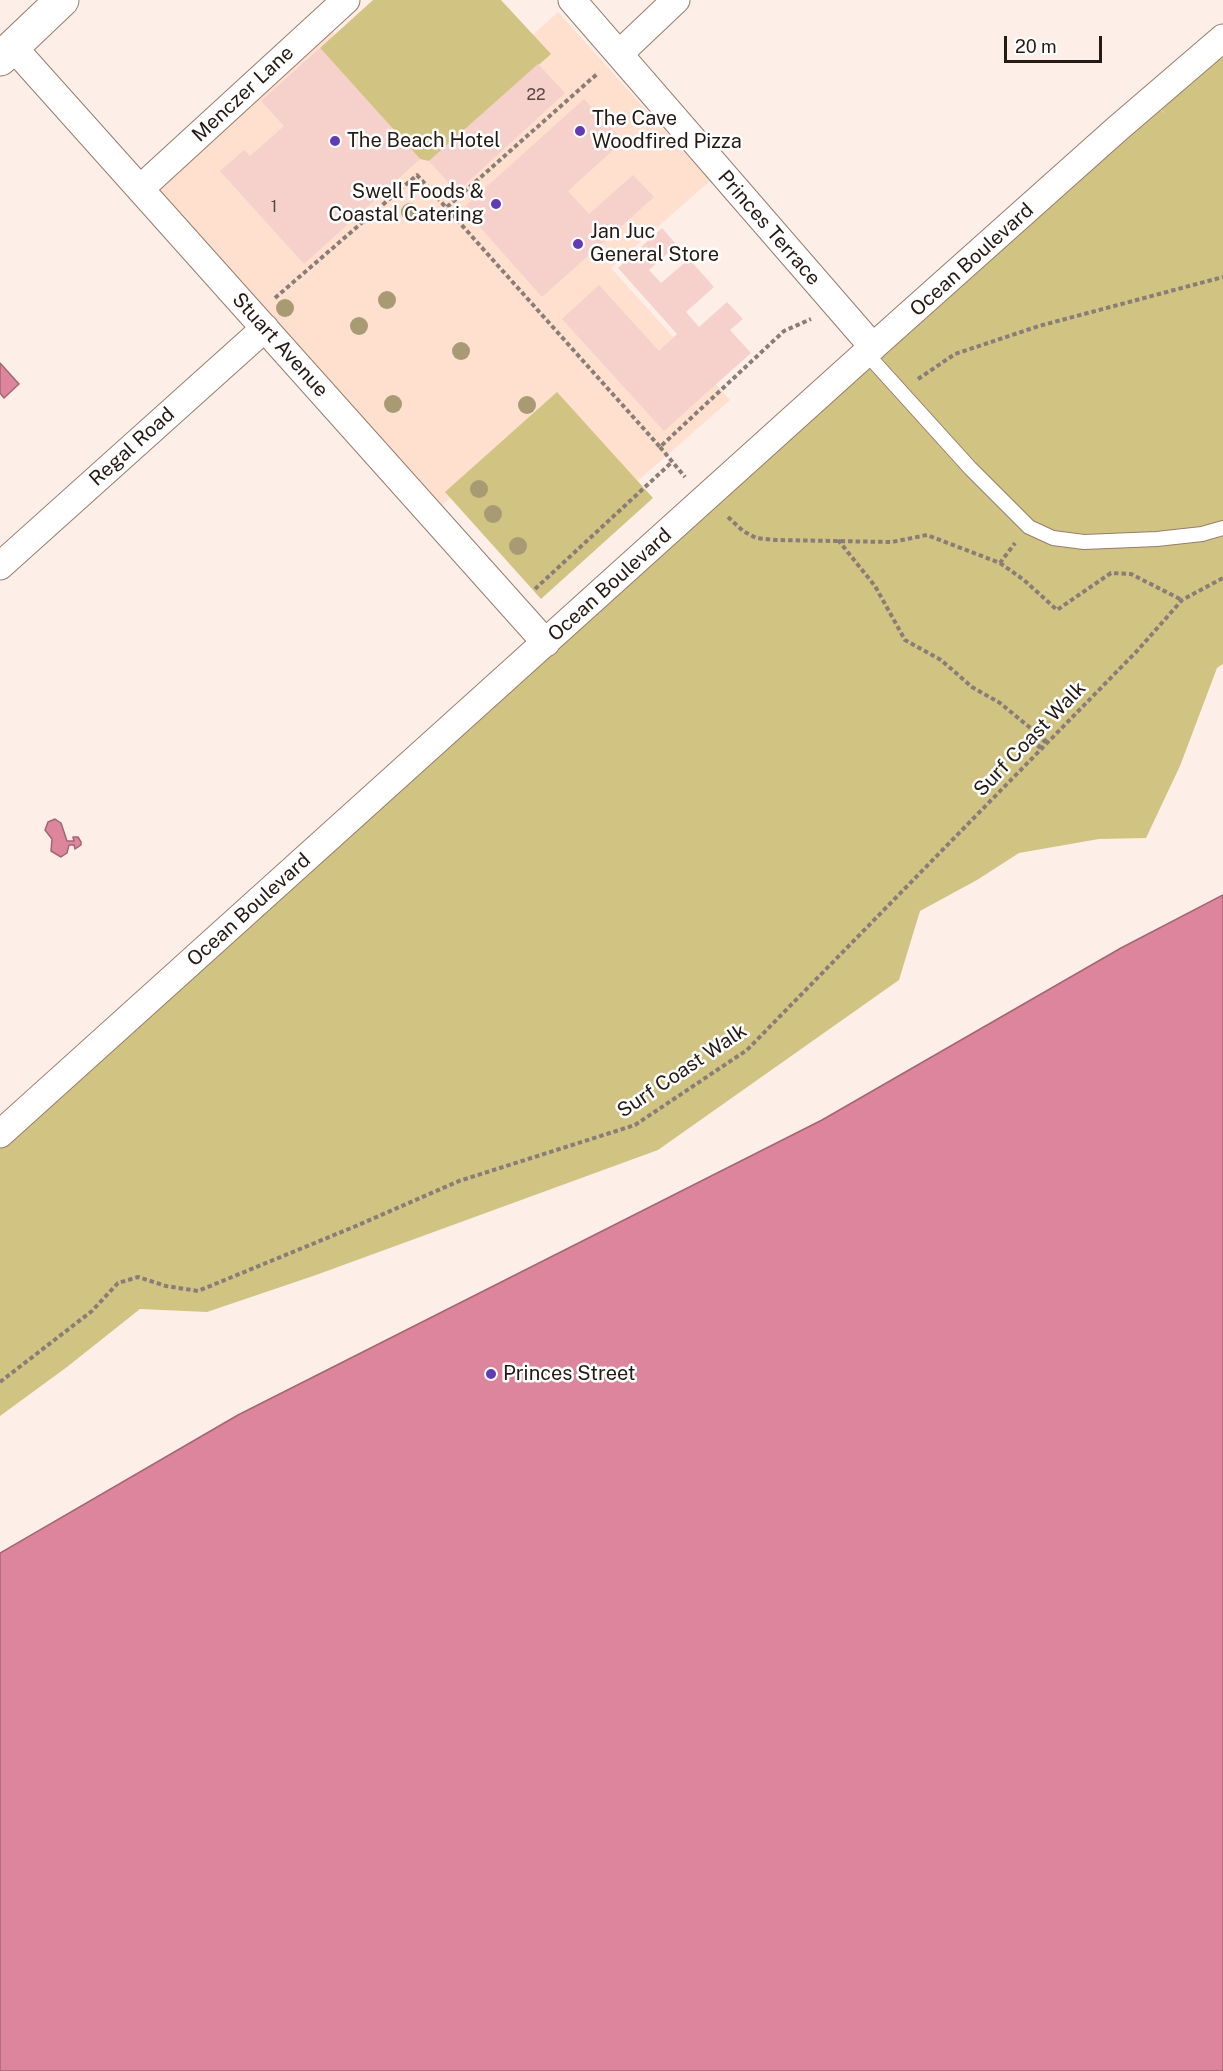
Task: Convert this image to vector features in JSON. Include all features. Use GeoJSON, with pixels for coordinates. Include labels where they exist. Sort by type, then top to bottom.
{"type":"FeatureCollection","features":[{"type":"Feature","properties":{"kind":"street"},"geometry":{"type":"LineString","coordinates":[[6,53],[62,0]]}},
{"type":"Feature","properties":{"kind":"street","name":"Menczer Lane"},"geometry":{"type":"LineString","coordinates":[[141,188],[346,0]]}},
{"type":"Feature","properties":{"kind":"street","name":"Princes Terrace"},"geometry":{"type":"LineString","coordinates":[[572,0],[838,307],[869,350]]}},
{"type":"Feature","properties":{"kind":"street"},"geometry":{"type":"LineString","coordinates":[[619,54],[676,0]]}},
{"type":"Feature","properties":{"kind":"street","name":"Ocean Boulevard"},"geometry":{"type":"LineString","coordinates":[[0,1134],[869,350],[1117,129],[1223,38]]}},
{"type":"Feature","properties":{"kind":"street","name":"Stuart Avenue"},"geometry":{"type":"LineString","coordinates":[[6,53],[141,188],[546,643]]}},
{"type":"Feature","properties":{"kind":"street","name":"Regal Road"},"geometry":{"type":"LineString","coordinates":[[0,566],[259,322]]}},
{"type":"Feature","properties":{"kind":"lane"},"geometry":{"type":"LineString","coordinates":[[869,350],[901,392],[970,468],[1029,527],[1053,538],[1084,542],[1157,539],[1202,534],[1223,528]]}},
{"type":"Feature","properties":{"kind":"path"},"geometry":{"type":"LineString","coordinates":[[447,207],[619,54]]}},
{"type":"Feature","properties":{"kind":"path"},"geometry":{"type":"LineString","coordinates":[[259,322],[417,175],[705,499],[743,531],[756,538],[775,540],[892,542],[927,535],[1000,563],[1024,580],[1057,609],[1111,573],[1131,574],[1182,600]]}},
{"type":"Feature","properties":{"kind":"path"},"geometry":{"type":"LineString","coordinates":[[901,392],[955,354],[1051,323],[1223,277]]}},
{"type":"Feature","properties":{"kind":"path"},"geometry":{"type":"LineString","coordinates":[[660,447],[784,331],[838,307]]}},
{"type":"Feature","properties":{"kind":"path"},"geometry":{"type":"LineString","coordinates":[[514,607],[672,462]]}},
{"type":"Feature","properties":{"kind":"path"},"geometry":{"type":"LineString","coordinates":[[1000,563],[1029,527]]}},
{"type":"Feature","properties":{"kind":"path"},"geometry":{"type":"LineString","coordinates":[[837,540],[875,586],[905,640],[941,660],[972,687],[1000,703],[1045,740],[1007,783]]}},
{"type":"Feature","properties":{"kind":"path","name":"Surf Coast Walk"},"geometry":{"type":"LineString","coordinates":[[0,1382],[92,1311],[118,1283],[138,1277],[166,1286],[198,1291],[356,1226],[459,1180],[635,1125],[747,1050],[1137,651],[1182,600],[1223,578]]}},
{"type":"Feature","properties":{"kind":"shaded area"},"geometry":{"type":"Polygon","coordinates":[[[373,0],[501,0],[551,54],[429,161],[420,159],[320,48],[373,0]]]}},
{"type":"Feature","properties":{"kind":"shaded area"},"geometry":{"type":"Polygon","coordinates":[[[558,12],[710,181],[611,268],[730,400],[632,486],[558,406],[442,505],[154,190],[331,30],[424,133],[558,12]]]}},
{"type":"Feature","properties":{"kind":"shaded area"},"geometry":{"type":"Polygon","coordinates":[[[1223,38],[1223,664],[1217,668],[1180,766],[1146,838],[1099,839],[1019,853],[977,880],[920,911],[899,980],[658,1150],[316,1275],[207,1312],[140,1309],[0,1416],[0,1134],[1150,104],[1167,114],[1149,102],[1223,38]]]}},
{"type":"Feature","properties":{"kind":"shaded area"},"geometry":{"type":"Polygon","coordinates":[[[0,363],[19,384],[4,398],[0,393],[0,363]]]}},
{"type":"Feature","properties":{"kind":"shaded area"},"geometry":{"type":"Polygon","coordinates":[[[557,392],[653,498],[541,599],[445,492],[557,392]]]}},
{"type":"Feature","properties":{"kind":"shaded area"},"geometry":{"type":"Polygon","coordinates":[[[55,819],[61,823],[67,841],[74,841],[73,837],[78,837],[81,842],[81,845],[75,849],[74,845],[69,845],[67,853],[61,857],[51,851],[52,839],[45,830],[48,822],[55,819]]]}},
{"type":"Feature","properties":{"kind":"shaded area"},"geometry":{"type":"Polygon","coordinates":[[[1223,895],[1223,2071],[0,2071],[0,1553],[238,1415],[822,1120],[1121,948],[1223,895]]]}},
{"type":"Feature","properties":{"kind":"building","name":"The Beach Hotel"},"geometry":{"type":"Polygon","coordinates":[[[320,48],[420,159],[304,264],[220,171],[244,150],[250,156],[284,126],[261,101],[320,48]]]}},
{"type":"Feature","properties":{"kind":"building"},"geometry":{"type":"Polygon","coordinates":[[[538,64],[565,93],[457,192],[429,161],[538,64]]]}},
{"type":"Feature","properties":{"kind":"building"},"geometry":{"type":"Polygon","coordinates":[[[584,99],[623,141],[568,191],[589,214],[633,175],[654,197],[542,297],[463,208],[584,99]]]}},
{"type":"Feature","properties":{"kind":"building"},"geometry":{"type":"Polygon","coordinates":[[[662,228],[677,245],[649,270],[661,283],[689,259],[714,287],[686,312],[699,327],[727,302],[743,319],[730,330],[751,353],[664,431],[562,319],[599,285],[659,351],[677,334],[618,268],[662,228]]]}},
{"type":"Feature","properties":{"kind":"place","name":"The Cave Woodfired Pizza"},"geometry":{"type":"Point","coordinates":[580,131]}},
{"type":"Feature","properties":{"kind":"place","name":"The Beach Hotel"},"geometry":{"type":"Point","coordinates":[335,141]}},
{"type":"Feature","properties":{"kind":"place","name":"Swell Foods & Coastal Catering"},"geometry":{"type":"Point","coordinates":[496,204]}},
{"type":"Feature","properties":{"kind":"place","name":"Jan Juc General Store"},"geometry":{"type":"Point","coordinates":[578,244]}},
{"type":"Feature","properties":{"kind":"place","name":"Princes Street"},"geometry":{"type":"Point","coordinates":[491,1374]}}]}
